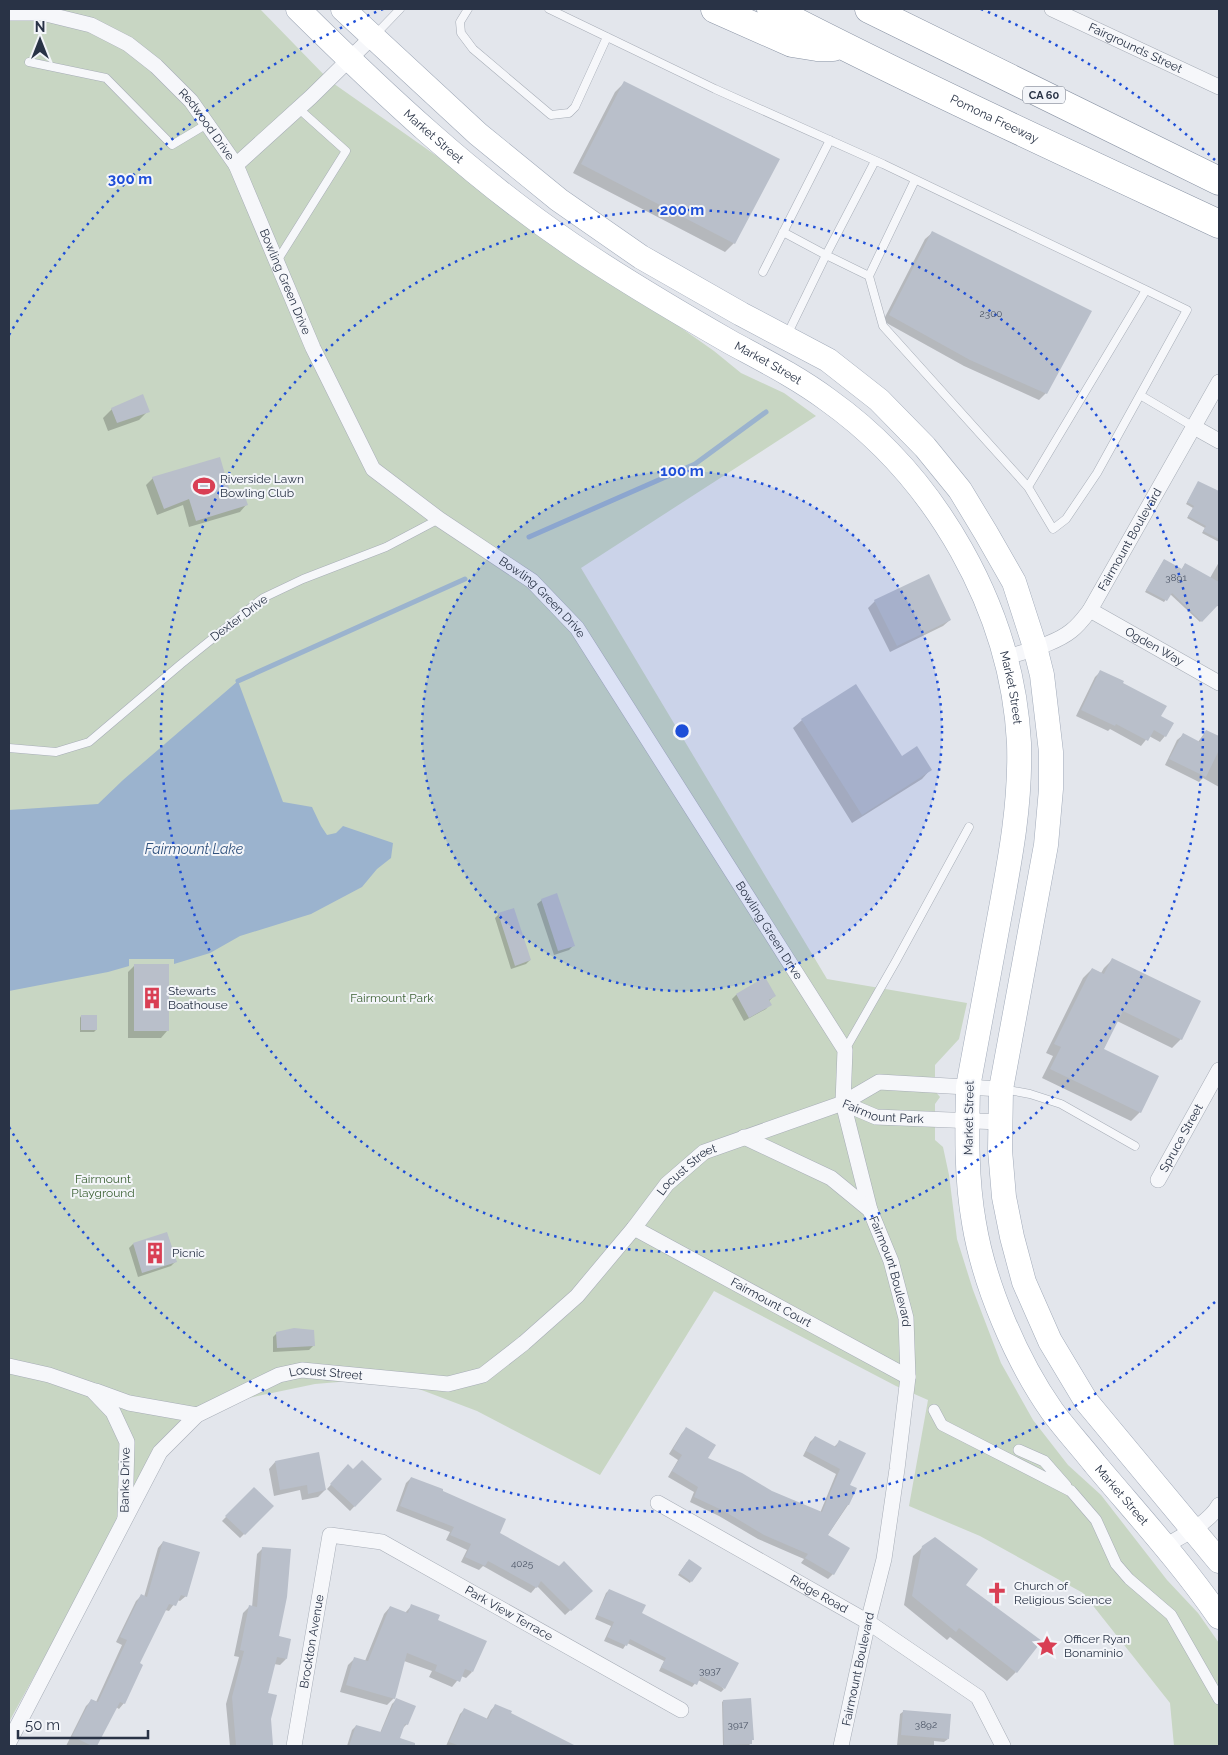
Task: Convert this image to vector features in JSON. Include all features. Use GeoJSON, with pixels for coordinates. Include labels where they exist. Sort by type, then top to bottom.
{"type":"FeatureCollection","features":[{"type":"Feature","properties":{"kind":"highway"},"geometry":{"type":"LineString","coordinates":[[715,9],[792,43],[817,47],[844,47]]}},
{"type":"Feature","properties":{"kind":"highway","name":"Pomona Freeway"},"geometry":{"type":"LineString","coordinates":[[771,9],[844,47],[1219,224]]}},
{"type":"Feature","properties":{"kind":"highway","name":"CA 60"},"geometry":{"type":"LineString","coordinates":[[869,9],[1219,181]]}},
{"type":"Feature","properties":{"kind":"main road","name":"Market Street"},"geometry":{"type":"LineString","coordinates":[[298,9],[454,156],[538,222],[640,290],[796,379],[828,400],[884,448],[928,498],[962,551],[982,594],[1005,658],[1014,702],[1018,740],[1018,808],[1012,851],[968,1087],[969,1174],[974,1223],[987,1278],[1001,1316],[1019,1354],[1052,1410],[1165,1546],[1219,1617]]}},
{"type":"Feature","properties":{"kind":"main road"},"geometry":{"type":"LineString","coordinates":[[343,9],[478,134],[559,200],[641,257],[828,360],[879,400],[925,447],[960,490],[1014,582],[1042,675],[1050,734],[1050,807],[1043,864],[1001,1089],[1001,1170],[1012,1237],[1024,1282],[1050,1341],[1086,1400],[1219,1562]]}},
{"type":"Feature","properties":{"kind":"street","name":"Fairgrounds Street"},"geometry":{"type":"LineString","coordinates":[[1061,11],[1219,87]]}},
{"type":"Feature","properties":{"kind":"street","name":"Redwood Drive"},"geometry":{"type":"LineString","coordinates":[[9,12],[42,13],[91,25],[128,44],[156,66],[191,101],[236,165],[350,60],[372,37]]}},
{"type":"Feature","properties":{"kind":"street","name":"Bowling Green Drive"},"geometry":{"type":"LineString","coordinates":[[236,165],[313,348],[373,469],[439,519],[513,567],[546,594],[578,628],[845,1050]]}},
{"type":"Feature","properties":{"kind":"street","name":"Fairmount Boulevard"},"geometry":{"type":"LineString","coordinates":[[1005,658],[1070,632],[1082,621],[1219,382]]}},
{"type":"Feature","properties":{"kind":"street"},"geometry":{"type":"LineString","coordinates":[[1194,427],[1219,441]]}},
{"type":"Feature","properties":{"kind":"street","name":"Ogden Way"},"geometry":{"type":"LineString","coordinates":[[1090,610],[1219,683]]}},
{"type":"Feature","properties":{"kind":"street","name":"Fairmount Boulevard"},"geometry":{"type":"LineString","coordinates":[[841,1746],[884,1558],[908,1378],[906,1318],[891,1261],[870,1210],[843,1103],[845,1050]]}},
{"type":"Feature","properties":{"kind":"street","name":"Spruce Street"},"geometry":{"type":"LineString","coordinates":[[1158,1180],[1219,1070]]}},
{"type":"Feature","properties":{"kind":"street","name":"Fairmount Park"},"geometry":{"type":"LineString","coordinates":[[843,1103],[879,1082],[1001,1089]]}},
{"type":"Feature","properties":{"kind":"street","name":"Fairmount Park"},"geometry":{"type":"LineString","coordinates":[[843,1103],[876,1117],[1000,1122]]}},
{"type":"Feature","properties":{"kind":"street","name":"Locust Street"},"geometry":{"type":"LineString","coordinates":[[9,1742],[160,1452],[197,1415],[279,1375],[302,1370],[448,1384],[483,1375],[524,1343],[577,1296],[634,1228],[667,1184],[704,1152],[744,1136],[843,1103]]}},
{"type":"Feature","properties":{"kind":"street"},"geometry":{"type":"LineString","coordinates":[[744,1136],[830,1178],[870,1210]]}},
{"type":"Feature","properties":{"kind":"street","name":"Fairmount Court"},"geometry":{"type":"LineString","coordinates":[[634,1228],[908,1378]]}},
{"type":"Feature","properties":{"kind":"street","name":"Banks Drive"},"geometry":{"type":"LineString","coordinates":[[9,1366],[49,1375],[129,1403],[197,1415]]}},
{"type":"Feature","properties":{"kind":"street","name":"Banks Drive"},"geometry":{"type":"LineString","coordinates":[[92,1390],[113,1412],[127,1442],[124,1522]]}},
{"type":"Feature","properties":{"kind":"street"},"geometry":{"type":"LineString","coordinates":[[934,1410],[942,1425],[1071,1491]]}},
{"type":"Feature","properties":{"kind":"street"},"geometry":{"type":"LineString","coordinates":[[1019,1450],[1044,1461],[1096,1520],[1116,1564],[1129,1579],[1171,1615],[1219,1699]]}},
{"type":"Feature","properties":{"kind":"street","name":"Ridge Road"},"geometry":{"type":"LineString","coordinates":[[658,1503],[868,1622],[978,1698],[1003,1746]]}},
{"type":"Feature","properties":{"kind":"street"},"geometry":{"type":"LineString","coordinates":[[1165,1546],[1193,1529],[1216,1510],[1219,1505]]}},
{"type":"Feature","properties":{"kind":"street","name":"Park View Terrace"},"geometry":{"type":"LineString","coordinates":[[330,1535],[382,1542],[681,1710]]}},
{"type":"Feature","properties":{"kind":"street","name":"Brockton Avenue"},"geometry":{"type":"LineString","coordinates":[[294,1746],[330,1535]]}},
{"type":"Feature","properties":{"kind":"lane"},"geometry":{"type":"LineString","coordinates":[[372,37],[400,9]]}},
{"type":"Feature","properties":{"kind":"lane"},"geometry":{"type":"LineString","coordinates":[[468,9],[460,22],[461,33],[473,49],[551,115],[569,113],[575,107],[607,37]]}},
{"type":"Feature","properties":{"kind":"lane"},"geometry":{"type":"LineString","coordinates":[[549,9],[715,89],[916,180],[1187,310],[1097,473],[1066,519],[1053,529],[1028,487],[882,326],[869,276],[916,180]]}},
{"type":"Feature","properties":{"kind":"lane"},"geometry":{"type":"LineString","coordinates":[[29,62],[106,78],[172,145],[208,124]]}},
{"type":"Feature","properties":{"kind":"lane"},"geometry":{"type":"LineString","coordinates":[[277,261],[346,151],[298,108]]}},
{"type":"Feature","properties":{"kind":"lane"},"geometry":{"type":"LineString","coordinates":[[763,272],[830,140]]}},
{"type":"Feature","properties":{"kind":"lane"},"geometry":{"type":"LineString","coordinates":[[786,338],[826,255],[875,161]]}},
{"type":"Feature","properties":{"kind":"lane"},"geometry":{"type":"LineString","coordinates":[[783,232],[869,276]]}},
{"type":"Feature","properties":{"kind":"lane"},"geometry":{"type":"LineString","coordinates":[[1028,487],[1146,290]]}},
{"type":"Feature","properties":{"kind":"lane"},"geometry":{"type":"LineString","coordinates":[[1140,395],[1194,427]]}},
{"type":"Feature","properties":{"kind":"lane","name":"Dexter Drive"},"geometry":{"type":"LineString","coordinates":[[9,748],[56,752],[89,742],[180,664],[262,598],[303,579],[386,547],[439,519]]}},
{"type":"Feature","properties":{"kind":"lane","name":"Fairmount Boulevard"},"geometry":{"type":"LineString","coordinates":[[845,1050],[969,827]]}},
{"type":"Feature","properties":{"kind":"lane"},"geometry":{"type":"LineString","coordinates":[[1001,1089],[1030,1094],[1061,1104],[1135,1146]]}},
{"type":"Feature","properties":{"kind":"green space","name":"Fairmount Park"},"geometry":{"type":"Polygon","coordinates":[[[9,9],[260,9],[330,81],[714,351],[741,373],[784,393],[816,416],[581,568],[827,979],[967,1003],[959,1039],[935,1065],[935,1091],[940,1097],[935,1104],[935,1140],[943,1147],[949,1175],[957,1239],[973,1290],[1001,1363],[1033,1420],[1068,1465],[1101,1495],[1167,1580],[1198,1613],[1219,1643],[1219,1746],[1174,1746],[1170,1703],[1083,1593],[980,1536],[909,1506],[928,1400],[896,1386],[714,1291],[600,1475],[477,1411],[411,1386],[362,1380],[315,1384],[215,1405],[178,1434],[66,1618],[9,1722],[9,9]]]}},
{"type":"Feature","properties":{"kind":"water","name":"Fairmount Lake"},"geometry":{"type":"Polygon","coordinates":[[[238,681],[283,802],[312,807],[327,835],[336,833],[343,826],[393,843],[391,858],[377,869],[362,887],[311,914],[240,936],[210,953],[174,964],[174,959],[129,959],[129,966],[108,972],[9,991],[9,810],[98,804],[123,780],[238,681]]]}},
{"type":"Feature","properties":{"kind":"building"},"geometry":{"type":"Polygon","coordinates":[[[624,81],[780,159],[735,244],[581,164],[624,81]]]}},
{"type":"Feature","properties":{"kind":"building"},"geometry":{"type":"Polygon","coordinates":[[[932,231],[1092,311],[1047,394],[970,360],[889,315],[932,231]]]}},
{"type":"Feature","properties":{"kind":"building"},"geometry":{"type":"Polygon","coordinates":[[[143,394],[150,412],[117,423],[111,408],[143,394]]]}},
{"type":"Feature","properties":{"kind":"building"},"geometry":{"type":"Polygon","coordinates":[[[220,457],[231,495],[243,491],[248,505],[196,521],[189,499],[164,509],[152,477],[220,457]]]}},
{"type":"Feature","properties":{"kind":"building"},"geometry":{"type":"Polygon","coordinates":[[[1198,481],[1219,491],[1219,539],[1203,531],[1206,526],[1188,516],[1194,506],[1187,502],[1198,481]]]}},
{"type":"Feature","properties":{"kind":"building"},"geometry":{"type":"Polygon","coordinates":[[[1164,559],[1182,569],[1185,563],[1219,582],[1219,604],[1202,622],[1172,593],[1167,601],[1146,590],[1164,559]]]}},
{"type":"Feature","properties":{"kind":"building"},"geometry":{"type":"Polygon","coordinates":[[[929,574],[951,620],[897,646],[874,600],[929,574]]]}},
{"type":"Feature","properties":{"kind":"building"},"geometry":{"type":"Polygon","coordinates":[[[1100,670],[1124,681],[1123,683],[1167,706],[1161,716],[1174,723],[1166,737],[1154,730],[1148,741],[1116,724],[1115,726],[1081,710],[1100,670]]]}},
{"type":"Feature","properties":{"kind":"building"},"geometry":{"type":"Polygon","coordinates":[[[856,684],[902,756],[917,746],[932,770],[862,815],[801,719],[856,684]]]}},
{"type":"Feature","properties":{"kind":"building"},"geometry":{"type":"Polygon","coordinates":[[[1206,730],[1219,736],[1219,750],[1206,777],[1169,759],[1183,733],[1200,742],[1206,730]]]}},
{"type":"Feature","properties":{"kind":"building"},"geometry":{"type":"Polygon","coordinates":[[[557,893],[575,946],[558,951],[541,899],[557,893]]]}},
{"type":"Feature","properties":{"kind":"building"},"geometry":{"type":"Polygon","coordinates":[[[514,908],[531,960],[515,966],[498,913],[514,908]]]}},
{"type":"Feature","properties":{"kind":"building"},"geometry":{"type":"Polygon","coordinates":[[[1112,958],[1201,1001],[1182,1040],[1123,1011],[1104,1049],[1159,1076],[1141,1113],[1050,1069],[1061,1047],[1054,1044],[1092,968],[1104,974],[1112,958]]]}},
{"type":"Feature","properties":{"kind":"building","name":"Stewarts Boathouse"},"geometry":{"type":"Polygon","coordinates":[[[134,964],[169,964],[169,1031],[134,1031],[134,964]]]}},
{"type":"Feature","properties":{"kind":"building"},"geometry":{"type":"Polygon","coordinates":[[[765,977],[776,996],[769,1000],[772,1005],[749,1018],[736,994],[765,977]]]}},
{"type":"Feature","properties":{"kind":"building"},"geometry":{"type":"Polygon","coordinates":[[[81,1015],[97,1015],[97,1030],[81,1030],[81,1015]]]}},
{"type":"Feature","properties":{"kind":"building","name":"Picnic"},"geometry":{"type":"Polygon","coordinates":[[[167,1232],[177,1262],[142,1273],[133,1243],[167,1232]]]}},
{"type":"Feature","properties":{"kind":"building"},"geometry":{"type":"Polygon","coordinates":[[[294,1328],[314,1330],[315,1346],[277,1348],[276,1332],[294,1328]]]}},
{"type":"Feature","properties":{"kind":"building"},"geometry":{"type":"Polygon","coordinates":[[[686,1427],[716,1445],[708,1458],[742,1473],[772,1491],[822,1512],[840,1469],[806,1451],[815,1436],[836,1447],[839,1440],[866,1453],[850,1485],[857,1488],[849,1505],[847,1505],[828,1535],[850,1548],[834,1575],[805,1558],[808,1554],[764,1535],[724,1511],[694,1497],[698,1487],[672,1471],[682,1455],[673,1449],[686,1427]]]}},
{"type":"Feature","properties":{"kind":"building"},"geometry":{"type":"Polygon","coordinates":[[[319,1452],[326,1490],[308,1494],[307,1485],[280,1490],[275,1461],[319,1452]]]}},
{"type":"Feature","properties":{"kind":"building"},"geometry":{"type":"Polygon","coordinates":[[[362,1460],[382,1479],[355,1507],[330,1484],[348,1464],[353,1469],[362,1460]]]}},
{"type":"Feature","properties":{"kind":"building"},"geometry":{"type":"Polygon","coordinates":[[[411,1477],[443,1489],[443,1491],[506,1519],[500,1533],[559,1566],[564,1561],[593,1591],[571,1611],[541,1581],[537,1588],[488,1561],[485,1566],[465,1557],[471,1544],[450,1535],[454,1527],[400,1506],[411,1477]]]}},
{"type":"Feature","properties":{"kind":"building"},"geometry":{"type":"Polygon","coordinates":[[[254,1487],[274,1506],[245,1535],[225,1516],[254,1487]]]}},
{"type":"Feature","properties":{"kind":"building"},"geometry":{"type":"Polygon","coordinates":[[[935,1537],[978,1569],[966,1585],[1042,1641],[1017,1673],[959,1628],[956,1632],[912,1596],[922,1546],[935,1537]]]}},
{"type":"Feature","properties":{"kind":"building"},"geometry":{"type":"Polygon","coordinates":[[[163,1541],[200,1552],[187,1597],[181,1595],[176,1606],[169,1604],[140,1663],[143,1665],[125,1704],[120,1702],[97,1746],[92,1746],[72,1736],[91,1699],[98,1702],[127,1640],[120,1637],[141,1594],[147,1597],[163,1541]]]}},
{"type":"Feature","properties":{"kind":"building"},"geometry":{"type":"Polygon","coordinates":[[[262,1547],[291,1549],[287,1597],[279,1636],[291,1639],[287,1659],[277,1657],[268,1693],[277,1695],[271,1719],[273,1745],[236,1746],[232,1697],[244,1651],[240,1650],[249,1605],[257,1607],[262,1547]]]}},
{"type":"Feature","properties":{"kind":"building"},"geometry":{"type":"Polygon","coordinates":[[[689,1559],[702,1568],[692,1582],[679,1573],[689,1559]]]}},
{"type":"Feature","properties":{"kind":"building"},"geometry":{"type":"Polygon","coordinates":[[[609,1589],[646,1605],[642,1613],[739,1663],[725,1689],[701,1676],[697,1685],[661,1667],[666,1658],[630,1639],[627,1646],[607,1637],[614,1622],[597,1615],[609,1589]]]}},
{"type":"Feature","properties":{"kind":"building"},"geometry":{"type":"Polygon","coordinates":[[[411,1604],[440,1615],[438,1620],[487,1641],[473,1672],[465,1669],[460,1682],[435,1671],[437,1665],[407,1653],[395,1699],[346,1685],[354,1657],[368,1661],[390,1606],[408,1613],[411,1604]]]}},
{"type":"Feature","properties":{"kind":"building"},"geometry":{"type":"Polygon","coordinates":[[[396,1698],[416,1706],[408,1725],[405,1724],[400,1738],[415,1743],[415,1746],[349,1746],[356,1725],[381,1732],[396,1698]]]}},
{"type":"Feature","properties":{"kind":"building"},"geometry":{"type":"Polygon","coordinates":[[[751,1698],[754,1740],[752,1740],[752,1744],[724,1745],[723,1700],[751,1698]]]}},
{"type":"Feature","properties":{"kind":"building"},"geometry":{"type":"Polygon","coordinates":[[[495,1704],[512,1711],[511,1713],[576,1746],[460,1746],[449,1742],[464,1708],[488,1719],[495,1704]]]}},
{"type":"Feature","properties":{"kind":"building"},"geometry":{"type":"Polygon","coordinates":[[[903,1710],[951,1714],[949,1739],[901,1735],[903,1710]]]}},
{"type":"Feature","properties":{"kind":"waterway"},"geometry":{"type":"LineString","coordinates":[[529,537],[695,464],[766,412]]}},
{"type":"Feature","properties":{"kind":"waterway"},"geometry":{"type":"LineString","coordinates":[[238,681],[465,579]]}},
{"type":"Feature","properties":{"kind":"place","name":"Riverside Lawn Bowling Club"},"geometry":{"type":"Point","coordinates":[204,486]}},
{"type":"Feature","properties":{"kind":"place","name":"Stewarts Boathouse"},"geometry":{"type":"Point","coordinates":[152,998]}},
{"type":"Feature","properties":{"kind":"place","name":"Picnic"},"geometry":{"type":"Point","coordinates":[155,1253]}},
{"type":"Feature","properties":{"kind":"place","name":"Church of Religious Science"},"geometry":{"type":"Point","coordinates":[997,1593]}},
{"type":"Feature","properties":{"kind":"place","name":"Officer Ryan Bonaminio"},"geometry":{"type":"Point","coordinates":[1047,1646]}},
{"type":"Feature","properties":{"kind":"park label","name":"Fairmount Playground"},"geometry":{"type":"Point","coordinates":[103,1186]}}]}
